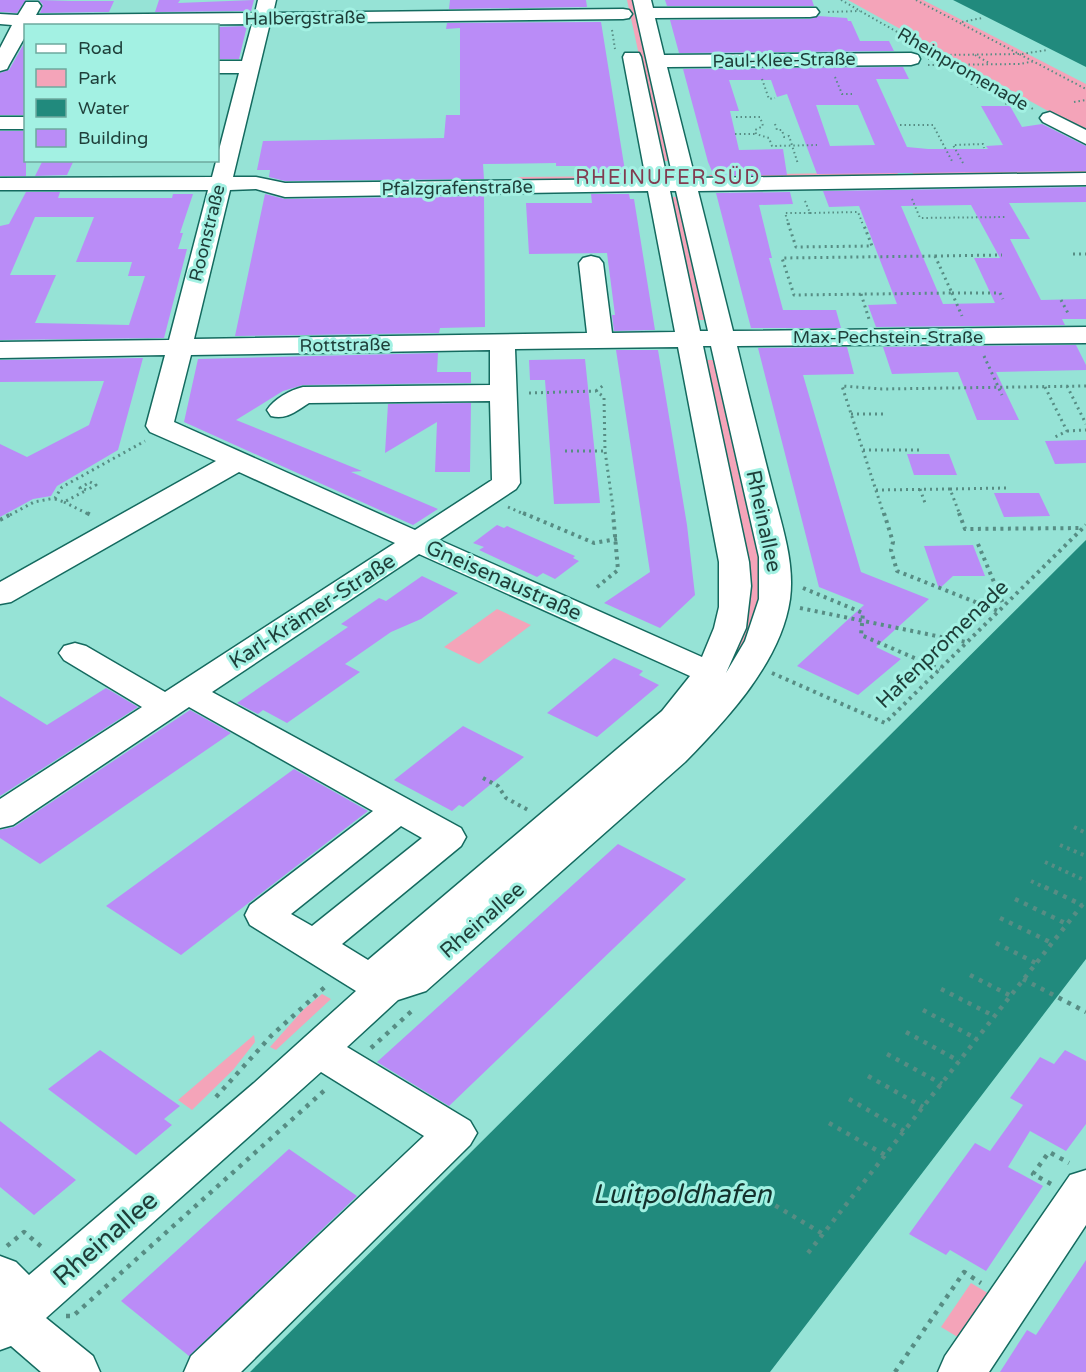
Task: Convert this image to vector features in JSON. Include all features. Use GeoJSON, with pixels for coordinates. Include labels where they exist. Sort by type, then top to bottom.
{"type":"FeatureCollection","features":[{"type":"Feature","properties":{"kind":"street"},"geometry":{"type":"LineString","coordinates":[[6,67],[24,21],[36,0]]}},
{"type":"Feature","properties":{"kind":"street"},"geometry":{"type":"LineString","coordinates":[[297,0],[295,7],[347,8]]}},
{"type":"Feature","properties":{"kind":"street"},"geometry":{"type":"LineString","coordinates":[[643,7],[810,12]]}},
{"type":"Feature","properties":{"kind":"street","name":"Rheinallee"},"geometry":{"type":"LineString","coordinates":[[613,789],[694,733],[726,697],[761,643],[774,608],[777,581],[774,557],[643,7]]}},
{"type":"Feature","properties":{"kind":"street","name":"Halbergstraße"},"geometry":{"type":"LineString","coordinates":[[0,20],[24,21],[264,9],[347,8],[375,10],[501,8],[621,20]]}},
{"type":"Feature","properties":{"kind":"street","name":"Roonstraße"},"geometry":{"type":"LineString","coordinates":[[167,429],[160,426],[264,9]]}},
{"type":"Feature","properties":{"kind":"street","name":"Rheinallee"},"geometry":{"type":"LineString","coordinates":[[3,1310],[269,1095],[333,1059],[402,996],[412,981],[613,789],[710,673],[729,634],[735,611],[737,587],[734,562],[657,179],[621,20]]}},
{"type":"Feature","properties":{"kind":"street","name":"Paul-Klee-Straße"},"geometry":{"type":"LineString","coordinates":[[656,62],[830,60],[915,51]]}},
{"type":"Feature","properties":{"kind":"street"},"geometry":{"type":"LineString","coordinates":[[219,67],[251,67]]}},
{"type":"Feature","properties":{"kind":"street","name":"Rheinpromenade"},"geometry":{"type":"LineString","coordinates":[[1050,117],[1086,138]]}},
{"type":"Feature","properties":{"kind":"street"},"geometry":{"type":"LineString","coordinates":[[0,123],[24,123]]}},
{"type":"Feature","properties":{"kind":"street"},"geometry":{"type":"LineString","coordinates":[[906,178],[961,169],[1086,167]]}},
{"type":"Feature","properties":{"kind":"street","name":"Pfalzgrafenstraße"},"geometry":{"type":"LineString","coordinates":[[0,184],[220,184],[444,172],[506,181]]}},
{"type":"Feature","properties":{"kind":"street","name":"Pfalzgrafenstraße"},"geometry":{"type":"LineString","coordinates":[[298,179],[574,182],[800,177],[906,178]]}},
{"type":"Feature","properties":{"kind":"street"},"geometry":{"type":"LineString","coordinates":[[906,178],[1086,180]]}},
{"type":"Feature","properties":{"kind":"street"},"geometry":{"type":"LineString","coordinates":[[591,263],[600,341]]}},
{"type":"Feature","properties":{"kind":"street","name":"Max-Pechstein-Straße"},"geometry":{"type":"LineString","coordinates":[[690,340],[1086,335]]}},
{"type":"Feature","properties":{"kind":"street","name":"Rottstraße"},"geometry":{"type":"LineString","coordinates":[[0,350],[690,340]]}},
{"type":"Feature","properties":{"kind":"street","name":"Karl-Krämer-Straße"},"geometry":{"type":"LineString","coordinates":[[0,816],[506,483],[502,343]]}},
{"type":"Feature","properties":{"kind":"street"},"geometry":{"type":"LineString","coordinates":[[280,410],[303,395],[504,393]]}},
{"type":"Feature","properties":{"kind":"street","name":"Gneisenaustraße"},"geometry":{"type":"LineString","coordinates":[[167,429],[710,673]]}},
{"type":"Feature","properties":{"kind":"street"},"geometry":{"type":"LineString","coordinates":[[0,595],[237,460]]}},
{"type":"Feature","properties":{"kind":"street"},"geometry":{"type":"LineString","coordinates":[[75,653],[178,699],[448,837],[314,946]]}},
{"type":"Feature","properties":{"kind":"street"},"geometry":{"type":"LineString","coordinates":[[398,810],[264,915],[347,967],[402,996]]}},
{"type":"Feature","properties":{"kind":"street"},"geometry":{"type":"LineString","coordinates":[[208,1372],[455,1133],[333,1059]]}},
{"type":"Feature","properties":{"kind":"street"},"geometry":{"type":"LineString","coordinates":[[962,1372],[1010,1299],[1083,1197]]}},
{"type":"Feature","properties":{"kind":"street"},"geometry":{"type":"LineString","coordinates":[[3,1310],[76,1372]]}},
{"type":"Feature","properties":{"kind":"path","name":"Rheinpromenade"},"geometry":{"type":"LineString","coordinates":[[841,0],[861,11],[915,51]]}},
{"type":"Feature","properties":{"kind":"path"},"geometry":{"type":"LineString","coordinates":[[916,0],[1086,88]]}},
{"type":"Feature","properties":{"kind":"path"},"geometry":{"type":"LineString","coordinates":[[810,12],[861,11]]}},
{"type":"Feature","properties":{"kind":"path"},"geometry":{"type":"LineString","coordinates":[[961,22],[982,18]]}},
{"type":"Feature","properties":{"kind":"path"},"geometry":{"type":"LineString","coordinates":[[617,60],[621,20]]}},
{"type":"Feature","properties":{"kind":"path","name":"Rheinpromenade"},"geometry":{"type":"LineString","coordinates":[[930,50],[1050,117]]}},
{"type":"Feature","properties":{"kind":"path"},"geometry":{"type":"LineString","coordinates":[[940,56],[1022,54],[1047,50]]}},
{"type":"Feature","properties":{"kind":"path"},"geometry":{"type":"LineString","coordinates":[[974,55],[992,64]]}},
{"type":"Feature","properties":{"kind":"path"},"geometry":{"type":"LineString","coordinates":[[830,60],[842,94],[852,94]]}},
{"type":"Feature","properties":{"kind":"path"},"geometry":{"type":"LineString","coordinates":[[957,65],[1035,61]]}},
{"type":"Feature","properties":{"kind":"path"},"geometry":{"type":"LineString","coordinates":[[962,68],[972,85]]}},
{"type":"Feature","properties":{"kind":"path"},"geometry":{"type":"LineString","coordinates":[[764,75],[762,77],[769,99],[775,98]]}},
{"type":"Feature","properties":{"kind":"path"},"geometry":{"type":"LineString","coordinates":[[977,87],[996,87],[1007,105],[1026,105]]}},
{"type":"Feature","properties":{"kind":"path"},"geometry":{"type":"LineString","coordinates":[[1074,102],[1086,100]]}},
{"type":"Feature","properties":{"kind":"path"},"geometry":{"type":"LineString","coordinates":[[736,117],[760,117],[763,126],[755,130],[756,134]]}},
{"type":"Feature","properties":{"kind":"path"},"geometry":{"type":"LineString","coordinates":[[775,124],[777,130],[782,130],[784,136],[789,136],[810,213]]}},
{"type":"Feature","properties":{"kind":"path"},"geometry":{"type":"LineString","coordinates":[[900,125],[933,125],[961,169]]}},
{"type":"Feature","properties":{"kind":"path"},"geometry":{"type":"LineString","coordinates":[[735,134],[756,134],[769,138],[772,146],[817,145]]}},
{"type":"Feature","properties":{"kind":"path"},"geometry":{"type":"LineString","coordinates":[[961,169],[953,145],[982,144],[984,148]]}},
{"type":"Feature","properties":{"kind":"path"},"geometry":{"type":"LineString","coordinates":[[906,178],[920,218],[1006,217]]}},
{"type":"Feature","properties":{"kind":"path"},"geometry":{"type":"LineString","coordinates":[[858,212],[872,246],[796,247],[785,213],[810,213],[858,212]]}},
{"type":"Feature","properties":{"kind":"path"},"geometry":{"type":"LineString","coordinates":[[1072,254],[1086,254]]}},
{"type":"Feature","properties":{"kind":"path"},"geometry":{"type":"LineString","coordinates":[[1002,255],[782,258],[794,295],[1000,293],[1003,300]]}},
{"type":"Feature","properties":{"kind":"path"},"geometry":{"type":"LineString","coordinates":[[935,256],[952,293]]}},
{"type":"Feature","properties":{"kind":"path"},"geometry":{"type":"LineString","coordinates":[[975,336],[1002,395]]}},
{"type":"Feature","properties":{"kind":"path"},"geometry":{"type":"LineString","coordinates":[[597,392],[605,384]]}},
{"type":"Feature","properties":{"kind":"path"},"geometry":{"type":"LineString","coordinates":[[998,611],[897,571],[891,550],[893,542],[842,386],[882,389],[1086,386]]}},
{"type":"Feature","properties":{"kind":"path"},"geometry":{"type":"LineString","coordinates":[[1067,386],[1086,424]]}},
{"type":"Feature","properties":{"kind":"path"},"geometry":{"type":"LineString","coordinates":[[1045,387],[1067,431]]}},
{"type":"Feature","properties":{"kind":"path"},"geometry":{"type":"LineString","coordinates":[[504,393],[597,392],[604,397],[605,451],[617,539],[618,570],[597,587]]}},
{"type":"Feature","properties":{"kind":"path"},"geometry":{"type":"LineString","coordinates":[[851,414],[884,414]]}},
{"type":"Feature","properties":{"kind":"path"},"geometry":{"type":"LineString","coordinates":[[55,498],[62,487],[167,429]]}},
{"type":"Feature","properties":{"kind":"path"},"geometry":{"type":"LineString","coordinates":[[1053,438],[1067,431],[1086,430]]}},
{"type":"Feature","properties":{"kind":"path"},"geometry":{"type":"LineString","coordinates":[[863,450],[923,450]]}},
{"type":"Feature","properties":{"kind":"path"},"geometry":{"type":"LineString","coordinates":[[565,451],[605,451]]}},
{"type":"Feature","properties":{"kind":"path"},"geometry":{"type":"LineString","coordinates":[[876,490],[1007,488]]}},
{"type":"Feature","properties":{"kind":"path"},"geometry":{"type":"LineString","coordinates":[[920,489],[925,503]]}},
{"type":"Feature","properties":{"kind":"path"},"geometry":{"type":"LineString","coordinates":[[950,489],[965,529],[1085,526]]}},
{"type":"Feature","properties":{"kind":"path"},"geometry":{"type":"LineString","coordinates":[[0,520],[34,502],[55,498],[64,502],[87,490]]}},
{"type":"Feature","properties":{"kind":"path"},"geometry":{"type":"LineString","coordinates":[[485,498],[594,543],[617,539]]}},
{"type":"Feature","properties":{"kind":"path","name":"Hafenpromenade"},"geometry":{"type":"LineString","coordinates":[[769,671],[885,723],[1085,526]]}},
{"type":"Feature","properties":{"kind":"path"},"geometry":{"type":"LineString","coordinates":[[978,544],[1004,606]]}},
{"type":"Feature","properties":{"kind":"path"},"geometry":{"type":"LineString","coordinates":[[795,617],[798,608],[799,579]]}},
{"type":"Feature","properties":{"kind":"path"},"geometry":{"type":"LineString","coordinates":[[799,587],[863,613],[861,635],[940,669]]}},
{"type":"Feature","properties":{"kind":"path"},"geometry":{"type":"LineString","coordinates":[[798,608],[967,642]]}},
{"type":"Feature","properties":{"kind":"path"},"geometry":{"type":"LineString","coordinates":[[763,679],[773,665]]}},
{"type":"Feature","properties":{"kind":"path"},"geometry":{"type":"LineString","coordinates":[[483,778],[498,786],[506,798],[531,812],[522,819]]}},
{"type":"Feature","properties":{"kind":"path"},"geometry":{"type":"LineString","coordinates":[[1074,827],[1086,833]]}},
{"type":"Feature","properties":{"kind":"path"},"geometry":{"type":"LineString","coordinates":[[1060,844],[1086,856]]}},
{"type":"Feature","properties":{"kind":"path"},"geometry":{"type":"LineString","coordinates":[[1046,862],[1086,881]]}},
{"type":"Feature","properties":{"kind":"path"},"geometry":{"type":"LineString","coordinates":[[808,1253],[1084,902],[1031,881]]}},
{"type":"Feature","properties":{"kind":"path"},"geometry":{"type":"LineString","coordinates":[[1016,899],[1067,924]]}},
{"type":"Feature","properties":{"kind":"path"},"geometry":{"type":"LineString","coordinates":[[1000,918],[1052,943]]}},
{"type":"Feature","properties":{"kind":"path"},"geometry":{"type":"LineString","coordinates":[[996,943],[1036,963]]}},
{"type":"Feature","properties":{"kind":"path"},"geometry":{"type":"LineString","coordinates":[[209,1104],[271,1036],[347,967]]}},
{"type":"Feature","properties":{"kind":"path"},"geometry":{"type":"LineString","coordinates":[[970,975],[1011,996]]}},
{"type":"Feature","properties":{"kind":"path"},"geometry":{"type":"LineString","coordinates":[[1023,979],[1086,1012]]}},
{"type":"Feature","properties":{"kind":"path"},"geometry":{"type":"LineString","coordinates":[[941,989],[994,1016]]}},
{"type":"Feature","properties":{"kind":"path"},"geometry":{"type":"LineString","coordinates":[[73,1316],[333,1059],[402,996]]}},
{"type":"Feature","properties":{"kind":"path"},"geometry":{"type":"LineString","coordinates":[[923,1010],[977,1039]]}},
{"type":"Feature","properties":{"kind":"path"},"geometry":{"type":"LineString","coordinates":[[906,1032],[959,1061]]}},
{"type":"Feature","properties":{"kind":"path"},"geometry":{"type":"LineString","coordinates":[[887,1053],[942,1084]]}},
{"type":"Feature","properties":{"kind":"path"},"geometry":{"type":"LineString","coordinates":[[868,1076],[923,1107]]}},
{"type":"Feature","properties":{"kind":"path"},"geometry":{"type":"LineString","coordinates":[[849,1099],[904,1131]]}},
{"type":"Feature","properties":{"kind":"path"},"geometry":{"type":"LineString","coordinates":[[829,1123],[885,1155]]}},
{"type":"Feature","properties":{"kind":"path"},"geometry":{"type":"LineString","coordinates":[[741,1185],[823,1234]]}},
{"type":"Feature","properties":{"kind":"path"},"geometry":{"type":"LineString","coordinates":[[0,1253],[24,1232],[46,1250]]}},
{"type":"Feature","properties":{"kind":"path"},"geometry":{"type":"LineString","coordinates":[[896,1372],[964,1272],[1010,1299]]}},
{"type":"Feature","properties":{"kind":"green space"},"geometry":{"type":"Polygon","coordinates":[[[627,0],[637,0],[676,161],[662,161],[627,0]]]}},
{"type":"Feature","properties":{"kind":"green space"},"geometry":{"type":"Polygon","coordinates":[[[848,0],[923,0],[1086,84],[1086,132],[848,0]]]}},
{"type":"Feature","properties":{"kind":"green space"},"geometry":{"type":"Polygon","coordinates":[[[1086,171],[1086,177],[916,179],[912,172],[1086,171]]]}},
{"type":"Feature","properties":{"kind":"green space"},"geometry":{"type":"Polygon","coordinates":[[[897,172],[900,179],[711,182],[709,175],[897,172]]]}},
{"type":"Feature","properties":{"kind":"green space"},"geometry":{"type":"Polygon","coordinates":[[[629,176],[632,182],[522,183],[517,177],[629,176]]]}},
{"type":"Feature","properties":{"kind":"green space"},"geometry":{"type":"Polygon","coordinates":[[[666,197],[681,197],[711,320],[694,320],[666,197]]]}},
{"type":"Feature","properties":{"kind":"green space"},"geometry":{"type":"Polygon","coordinates":[[[700,360],[718,360],[769,576],[735,671],[649,752],[737,643],[700,360]]]}},
{"type":"Feature","properties":{"kind":"green space"},"geometry":{"type":"Polygon","coordinates":[[[497,609],[531,625],[479,664],[444,647],[497,609]]]}},
{"type":"Feature","properties":{"kind":"green space"},"geometry":{"type":"Polygon","coordinates":[[[322,994],[331,999],[276,1050],[270,1047],[303,1010],[322,994]]]}},
{"type":"Feature","properties":{"kind":"green space"},"geometry":{"type":"Polygon","coordinates":[[[254,1035],[255,1042],[233,1070],[192,1110],[178,1100],[254,1035]]]}},
{"type":"Feature","properties":{"kind":"green space"},"geometry":{"type":"Polygon","coordinates":[[[971,1283],[991,1295],[961,1339],[941,1327],[971,1283]]]}},
{"type":"Feature","properties":{"kind":"water"},"geometry":{"type":"Polygon","coordinates":[[[953,0],[1086,0],[1086,67],[953,0]]]}},
{"type":"Feature","properties":{"kind":"water","name":"Luitpoldhafen"},"geometry":{"type":"Polygon","coordinates":[[[1086,540],[1086,959],[770,1372],[250,1372],[1086,540]]]}},
{"type":"Feature","properties":{"kind":"building"},"geometry":{"type":"Polygon","coordinates":[[[0,0],[26,0],[17,13],[0,12],[0,0]]]}},
{"type":"Feature","properties":{"kind":"building"},"geometry":{"type":"Polygon","coordinates":[[[39,0],[114,1],[109,12],[40,13],[43,5],[39,0]]]}},
{"type":"Feature","properties":{"kind":"building"},"geometry":{"type":"Polygon","coordinates":[[[159,0],[180,0],[178,3],[254,0],[251,11],[155,12],[159,0]]]}},
{"type":"Feature","properties":{"kind":"building"},"geometry":{"type":"Polygon","coordinates":[[[450,0],[586,0],[587,7],[449,9],[450,0]]]}},
{"type":"Feature","properties":{"kind":"building"},"geometry":{"type":"Polygon","coordinates":[[[665,0],[812,0],[814,6],[667,6],[665,0]]]}},
{"type":"Feature","properties":{"kind":"building"},"geometry":{"type":"Polygon","coordinates":[[[818,16],[847,18],[851,21],[860,41],[889,41],[894,51],[679,53],[670,20],[810,19],[818,16]]]}},
{"type":"Feature","properties":{"kind":"building"},"geometry":{"type":"Polygon","coordinates":[[[601,22],[626,177],[588,177],[587,166],[556,166],[556,163],[483,164],[484,179],[285,181],[269,177],[270,170],[257,170],[263,141],[444,138],[446,115],[460,115],[460,28],[446,29],[447,23],[601,22]]]}},
{"type":"Feature","properties":{"kind":"building"},"geometry":{"type":"Polygon","coordinates":[[[247,26],[239,59],[219,59],[219,27],[247,26]]]}},
{"type":"Feature","properties":{"kind":"building"},"geometry":{"type":"Polygon","coordinates":[[[24,44],[24,115],[0,115],[0,73],[9,70],[24,44]]]}},
{"type":"Feature","properties":{"kind":"building"},"geometry":{"type":"Polygon","coordinates":[[[903,67],[909,79],[876,79],[907,147],[988,149],[986,146],[1003,145],[981,106],[1010,106],[1022,127],[1042,124],[1086,146],[1086,171],[817,174],[787,94],[777,97],[771,80],[729,80],[739,111],[730,111],[739,150],[783,149],[787,175],[714,176],[708,162],[683,69],[903,67]],[[816,105],[830,146],[875,145],[858,105],[816,105]]]}},
{"type":"Feature","properties":{"kind":"building"},"geometry":{"type":"Polygon","coordinates":[[[0,131],[24,131],[26,176],[0,176],[0,131]]]}},
{"type":"Feature","properties":{"kind":"building"},"geometry":{"type":"Polygon","coordinates":[[[42,162],[73,162],[67,175],[35,176],[42,162]]]}},
{"type":"Feature","properties":{"kind":"building"},"geometry":{"type":"Polygon","coordinates":[[[1086,187],[1086,202],[1009,203],[1030,239],[1010,239],[1041,300],[1086,299],[1086,319],[1062,319],[1065,325],[876,327],[868,305],[897,304],[859,206],[829,207],[823,191],[1086,187]],[[971,205],[901,206],[943,304],[995,303],[974,258],[1000,258],[971,205]]]}},
{"type":"Feature","properties":{"kind":"building"},"geometry":{"type":"Polygon","coordinates":[[[26,192],[60,192],[58,198],[172,198],[173,194],[193,194],[180,233],[183,233],[178,249],[187,249],[164,338],[0,340],[0,226],[9,224],[26,192]],[[35,217],[10,275],[56,275],[35,323],[129,325],[145,276],[128,276],[132,262],[76,262],[94,217],[35,217]]]}},
{"type":"Feature","properties":{"kind":"building"},"geometry":{"type":"Polygon","coordinates":[[[790,192],[793,204],[759,205],[772,258],[769,258],[783,310],[836,310],[841,328],[751,328],[716,193],[790,192]]]}},
{"type":"Feature","properties":{"kind":"building"},"geometry":{"type":"Polygon","coordinates":[[[265,194],[285,199],[484,196],[485,327],[440,328],[439,333],[235,336],[265,194]]]}},
{"type":"Feature","properties":{"kind":"building"},"geometry":{"type":"Polygon","coordinates":[[[591,194],[629,194],[630,199],[634,199],[655,330],[614,331],[612,315],[615,315],[607,253],[529,254],[526,203],[592,203],[591,194]]]}},
{"type":"Feature","properties":{"kind":"building"},"geometry":{"type":"Polygon","coordinates":[[[1076,345],[1086,365],[1086,370],[996,372],[1019,420],[977,420],[958,372],[892,374],[883,347],[1076,345]]]}},
{"type":"Feature","properties":{"kind":"building"},"geometry":{"type":"Polygon","coordinates":[[[847,347],[854,374],[803,375],[861,572],[929,599],[876,647],[901,659],[858,695],[797,666],[864,605],[819,587],[758,348],[847,347]]]}},
{"type":"Feature","properties":{"kind":"building"},"geometry":{"type":"Polygon","coordinates":[[[616,350],[658,350],[687,525],[695,595],[660,628],[604,603],[650,572],[616,350]]]}},
{"type":"Feature","properties":{"kind":"building"},"geometry":{"type":"Polygon","coordinates":[[[438,353],[437,372],[471,372],[471,383],[303,385],[283,391],[236,420],[362,471],[351,472],[438,509],[413,525],[184,422],[198,359],[438,353]]]}},
{"type":"Feature","properties":{"kind":"building"},"geometry":{"type":"Polygon","coordinates":[[[143,358],[118,450],[57,486],[51,496],[33,499],[0,517],[0,444],[27,457],[89,425],[104,381],[0,382],[0,360],[143,358]]]}},
{"type":"Feature","properties":{"kind":"building"},"geometry":{"type":"Polygon","coordinates":[[[585,359],[600,503],[554,504],[545,380],[530,380],[529,360],[585,359]]]}},
{"type":"Feature","properties":{"kind":"building"},"geometry":{"type":"Polygon","coordinates":[[[471,403],[470,472],[435,472],[437,422],[385,453],[388,404],[471,403]]]}},
{"type":"Feature","properties":{"kind":"building"},"geometry":{"type":"Polygon","coordinates":[[[1086,440],[1086,463],[1055,464],[1045,441],[1086,440]]]}},
{"type":"Feature","properties":{"kind":"building"},"geometry":{"type":"Polygon","coordinates":[[[907,454],[949,454],[957,475],[914,475],[907,454]]]}},
{"type":"Feature","properties":{"kind":"building"},"geometry":{"type":"Polygon","coordinates":[[[994,493],[1039,493],[1050,516],[1004,517],[994,493]]]}},
{"type":"Feature","properties":{"kind":"building"},"geometry":{"type":"Polygon","coordinates":[[[497,525],[504,528],[507,526],[575,556],[573,558],[579,561],[555,579],[543,573],[537,577],[479,550],[484,547],[473,543],[497,525]]]}},
{"type":"Feature","properties":{"kind":"building"},"geometry":{"type":"Polygon","coordinates":[[[973,545],[985,576],[953,576],[939,589],[924,546],[973,545]]]}},
{"type":"Feature","properties":{"kind":"building"},"geometry":{"type":"Polygon","coordinates":[[[422,576],[458,593],[421,619],[391,632],[345,664],[360,672],[287,723],[263,710],[258,714],[237,703],[348,627],[341,624],[379,598],[386,601],[422,576]]]}},
{"type":"Feature","properties":{"kind":"building"},"geometry":{"type":"Polygon","coordinates":[[[614,658],[643,671],[639,675],[659,685],[597,737],[547,713],[614,658]]]}},
{"type":"Feature","properties":{"kind":"building"},"geometry":{"type":"Polygon","coordinates":[[[106,688],[138,707],[0,796],[0,696],[47,725],[106,688]]]}},
{"type":"Feature","properties":{"kind":"building"},"geometry":{"type":"Polygon","coordinates":[[[190,710],[231,733],[40,864],[0,838],[0,830],[14,827],[190,710]]]}},
{"type":"Feature","properties":{"kind":"building"},"geometry":{"type":"Polygon","coordinates":[[[463,726],[524,757],[463,807],[459,805],[452,811],[394,780],[463,726]]]}},
{"type":"Feature","properties":{"kind":"building"},"geometry":{"type":"Polygon","coordinates":[[[294,769],[368,811],[181,955],[106,906],[294,769]]]}},
{"type":"Feature","properties":{"kind":"building"},"geometry":{"type":"Polygon","coordinates":[[[618,844],[686,879],[449,1106],[377,1062],[618,844]]]}},
{"type":"Feature","properties":{"kind":"building"},"geometry":{"type":"Polygon","coordinates":[[[100,1050],[180,1106],[164,1119],[172,1125],[136,1155],[48,1089],[100,1050]]]}},
{"type":"Feature","properties":{"kind":"building"},"geometry":{"type":"Polygon","coordinates":[[[1065,1050],[1086,1061],[1086,1124],[1066,1151],[1030,1131],[1008,1167],[1043,1186],[986,1271],[950,1250],[946,1255],[909,1234],[975,1143],[990,1151],[1023,1105],[1010,1098],[1040,1057],[1054,1064],[1065,1050]]]}},
{"type":"Feature","properties":{"kind":"building"},"geometry":{"type":"Polygon","coordinates":[[[0,1121],[76,1180],[34,1215],[0,1187],[0,1121]]]}},
{"type":"Feature","properties":{"kind":"building"},"geometry":{"type":"Polygon","coordinates":[[[289,1149],[357,1196],[189,1356],[121,1301],[289,1149]]]}},
{"type":"Feature","properties":{"kind":"building"},"geometry":{"type":"Polygon","coordinates":[[[1086,1260],[1086,1372],[1000,1372],[1027,1330],[1036,1335],[1086,1260]]]}},
{"type":"Feature","properties":{"kind":"district","name":"RHEINUFER SÜD"},"geometry":{"type":"Point","coordinates":[668,177]}}]}
